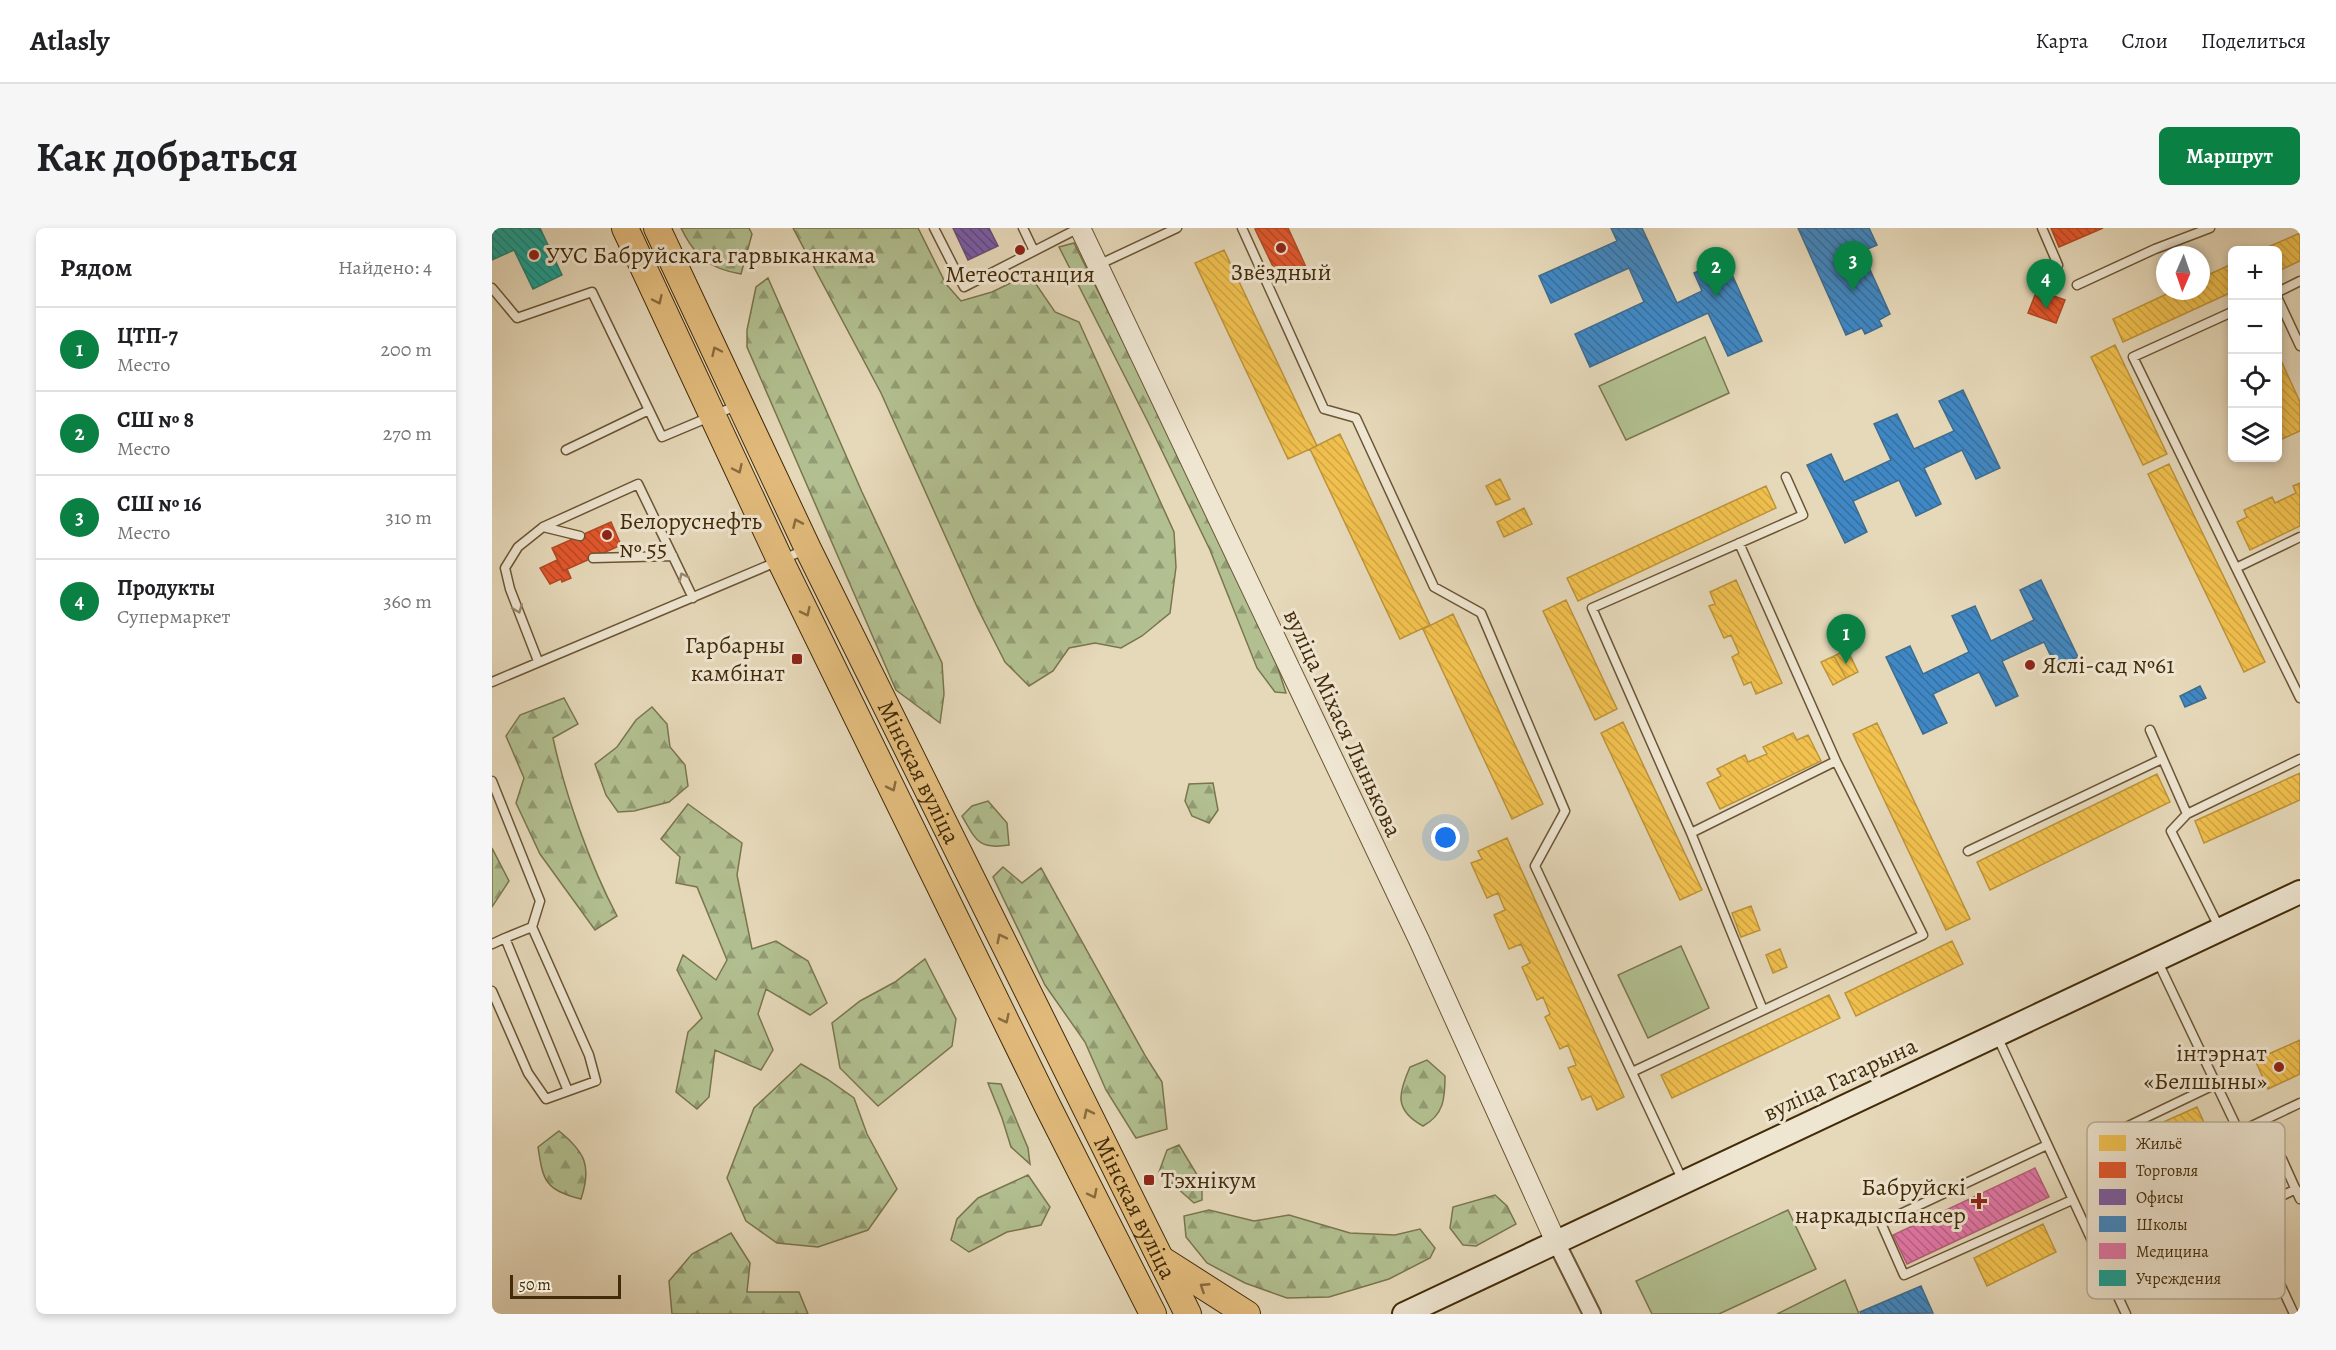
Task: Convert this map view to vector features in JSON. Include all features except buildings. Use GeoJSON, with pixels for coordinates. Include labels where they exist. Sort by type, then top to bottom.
{"type":"FeatureCollection","features":[{"type":"Feature","properties":{"kind":"main road","name":"Мінская вуліца"},"geometry":{"type":"LineString","coordinates":[[625,228],[780,560],[1047,1105],[1153,1314]]}},
{"type":"Feature","properties":{"kind":"main road","name":"Мінская вуліца"},"geometry":{"type":"LineString","coordinates":[[657,228],[808,549],[1188,1314]]}},
{"type":"Feature","properties":{"kind":"main road","name":"вуліца Гагарына"},"geometry":{"type":"LineString","coordinates":[[1404,1314],[2300,892]]}},
{"type":"Feature","properties":{"kind":"main road"},"geometry":{"type":"LineString","coordinates":[[1161,1259],[1247,1314]]}},
{"type":"Feature","properties":{"kind":"main road"},"geometry":{"type":"LineString","coordinates":[[1133,1314],[1134,1276]]}},
{"type":"Feature","properties":{"kind":"main road"},"geometry":{"type":"LineString","coordinates":[[1210,1314],[1234,1314]]}},
{"type":"Feature","properties":{"kind":"street","name":"вуліца Міхася Лынькова"},"geometry":{"type":"LineString","coordinates":[[1080,228],[1419,940],[1556,1242]]}},
{"type":"Feature","properties":{"kind":"street"},"geometry":{"type":"LineString","coordinates":[[1556,1242],[1592,1314]]}},
{"type":"Feature","properties":{"kind":"lane"},"geometry":{"type":"LineString","coordinates":[[934,228],[964,287],[1080,228]]}},
{"type":"Feature","properties":{"kind":"lane"},"geometry":{"type":"LineString","coordinates":[[1023,228],[1034,251]]}},
{"type":"Feature","properties":{"kind":"lane"},"geometry":{"type":"LineString","coordinates":[[1097,265],[1177,228]]}},
{"type":"Feature","properties":{"kind":"lane"},"geometry":{"type":"LineString","coordinates":[[1242,228],[1324,410],[1356,417],[1434,587],[1481,613],[1565,811],[1535,866],[1684,1183]]}},
{"type":"Feature","properties":{"kind":"lane"},"geometry":{"type":"LineString","coordinates":[[2042,228],[2058,265]]}},
{"type":"Feature","properties":{"kind":"lane"},"geometry":{"type":"LineString","coordinates":[[2077,285],[2155,249],[2210,228]]}},
{"type":"Feature","properties":{"kind":"lane"},"geometry":{"type":"LineString","coordinates":[[2282,290],[2300,281]]}},
{"type":"Feature","properties":{"kind":"lane"},"geometry":{"type":"LineString","coordinates":[[492,288],[517,318],[592,292],[662,438],[741,404]]}},
{"type":"Feature","properties":{"kind":"lane"},"geometry":{"type":"LineString","coordinates":[[2277,300],[2300,346]]}},
{"type":"Feature","properties":{"kind":"lane"},"geometry":{"type":"LineString","coordinates":[[2228,314],[2133,357],[2300,698]]}},
{"type":"Feature","properties":{"kind":"lane"},"geometry":{"type":"LineString","coordinates":[[566,450],[649,410]]}},
{"type":"Feature","properties":{"kind":"lane"},"geometry":{"type":"LineString","coordinates":[[1763,1010],[1691,833],[1592,608],[1803,515],[1786,477]]}},
{"type":"Feature","properties":{"kind":"lane"},"geometry":{"type":"LineString","coordinates":[[538,661],[510,589],[505,568],[518,547],[543,526],[638,484],[693,598]]}},
{"type":"Feature","properties":{"kind":"lane"},"geometry":{"type":"LineString","coordinates":[[543,526],[580,536]]}},
{"type":"Feature","properties":{"kind":"lane"},"geometry":{"type":"LineString","coordinates":[[2236,568],[2300,537]]}},
{"type":"Feature","properties":{"kind":"lane"},"geometry":{"type":"LineString","coordinates":[[1632,1072],[1923,935],[1836,761],[1738,543]]}},
{"type":"Feature","properties":{"kind":"lane"},"geometry":{"type":"LineString","coordinates":[[492,682],[808,549]]}},
{"type":"Feature","properties":{"kind":"lane"},"geometry":{"type":"LineString","coordinates":[[593,558],[673,556]]}},
{"type":"Feature","properties":{"kind":"lane"},"geometry":{"type":"LineString","coordinates":[[2150,730],[2187,814]]}},
{"type":"Feature","properties":{"kind":"lane"},"geometry":{"type":"LineString","coordinates":[[1968,851],[2162,759]]}},
{"type":"Feature","properties":{"kind":"lane"},"geometry":{"type":"LineString","coordinates":[[2221,930],[2171,831],[2187,814],[2300,759]]}},
{"type":"Feature","properties":{"kind":"lane"},"geometry":{"type":"LineString","coordinates":[[1691,833],[1836,761]]}},
{"type":"Feature","properties":{"kind":"lane"},"geometry":{"type":"LineString","coordinates":[[492,781],[540,902],[532,927],[589,1055],[596,1081],[546,1099],[528,1073],[492,991]]}},
{"type":"Feature","properties":{"kind":"lane"},"geometry":{"type":"LineString","coordinates":[[492,944],[532,927]]}},
{"type":"Feature","properties":{"kind":"lane"},"geometry":{"type":"LineString","coordinates":[[506,938],[568,1091]]}},
{"type":"Feature","properties":{"kind":"lane"},"geometry":{"type":"LineString","coordinates":[[2157,960],[2234,1122]]}},
{"type":"Feature","properties":{"kind":"lane"},"geometry":{"type":"LineString","coordinates":[[1996,1035],[2087,1232]]}},
{"type":"Feature","properties":{"kind":"lane"},"geometry":{"type":"LineString","coordinates":[[2137,1122],[2216,1084]]}},
{"type":"Feature","properties":{"kind":"lane"},"geometry":{"type":"LineString","coordinates":[[2260,1122],[2300,1103]]}},
{"type":"Feature","properties":{"kind":"lane"},"geometry":{"type":"LineString","coordinates":[[2047,1145],[1881,1223],[1904,1275],[2072,1200]]}},
{"type":"Feature","properties":{"kind":"lane"},"geometry":{"type":"LineString","coordinates":[[2285,1165],[2300,1199]]}},
{"type":"Feature","properties":{"kind":"lane"},"geometry":{"type":"LineString","coordinates":[[2285,1195],[2296,1189]]}},
{"type":"Feature","properties":{"kind":"lane"},"geometry":{"type":"LineString","coordinates":[[2285,1295],[2294,1314]]}},
{"type":"Feature","properties":{"kind":"lane"},"geometry":{"type":"LineString","coordinates":[[2118,1299],[2126,1314]]}},
{"type":"Feature","properties":{"kind":"green space"},"geometry":{"type":"Polygon","coordinates":[[[681,228],[749,228],[752,234],[741,274],[721,269],[705,260],[692,247],[681,228]]]}},
{"type":"Feature","properties":{"kind":"green space"},"geometry":{"type":"Polygon","coordinates":[[[793,228],[918,228],[946,284],[961,301],[992,292],[1029,274],[1055,312],[1079,322],[1174,532],[1176,567],[1170,613],[1142,636],[1121,648],[1095,643],[1069,648],[1053,671],[1029,686],[1005,662],[978,609],[881,393],[793,228]]]}},
{"type":"Feature","properties":{"kind":"green space"},"geometry":{"type":"Polygon","coordinates":[[[1074,243],[1212,520],[1273,653],[1286,693],[1275,692],[1257,668],[1210,550],[1059,247],[1074,243]]]}},
{"type":"Feature","properties":{"kind":"green space"},"geometry":{"type":"Polygon","coordinates":[[[768,278],[862,492],[942,663],[944,694],[940,723],[896,690],[747,347],[747,330],[756,287],[768,278]]]}},
{"type":"Feature","properties":{"kind":"green space"},"geometry":{"type":"Polygon","coordinates":[[[1705,337],[1729,393],[1626,440],[1599,386],[1705,337]]]}},
{"type":"Feature","properties":{"kind":"green space"},"geometry":{"type":"Polygon","coordinates":[[[564,698],[578,724],[553,738],[558,760],[588,852],[617,916],[595,930],[540,854],[516,803],[524,778],[506,736],[520,715],[564,698]]]}},
{"type":"Feature","properties":{"kind":"green space"},"geometry":{"type":"Polygon","coordinates":[[[652,707],[667,724],[670,747],[685,765],[688,786],[669,802],[634,811],[618,812],[606,795],[595,764],[617,747],[636,720],[652,707]]]}},
{"type":"Feature","properties":{"kind":"green space"},"geometry":{"type":"Polygon","coordinates":[[[1213,783],[1218,810],[1209,823],[1192,816],[1185,801],[1189,784],[1213,783]]]}},
{"type":"Feature","properties":{"kind":"green space"},"geometry":{"type":"Polygon","coordinates":[[[988,801],[1007,823],[1009,845],[991,846],[979,841],[962,816],[972,806],[988,801]]]}},
{"type":"Feature","properties":{"kind":"green space"},"geometry":{"type":"Polygon","coordinates":[[[688,804],[742,843],[737,875],[752,949],[776,941],[808,961],[827,1003],[810,1015],[766,989],[758,1014],[773,1050],[761,1070],[715,1050],[709,1097],[697,1109],[676,1092],[688,1032],[702,1018],[677,970],[683,955],[716,980],[727,960],[697,887],[676,883],[680,857],[661,839],[688,804]]]}},
{"type":"Feature","properties":{"kind":"green space"},"geometry":{"type":"Polygon","coordinates":[[[492,848],[509,881],[492,907],[492,848]]]}},
{"type":"Feature","properties":{"kind":"green space"},"geometry":{"type":"Polygon","coordinates":[[[1003,867],[1022,883],[1041,868],[1162,1082],[1167,1129],[1136,1138],[1106,1090],[1085,1042],[1045,985],[993,877],[1003,867]]]}},
{"type":"Feature","properties":{"kind":"green space"},"geometry":{"type":"Polygon","coordinates":[[[1681,946],[1709,1008],[1648,1038],[1618,975],[1681,946]]]}},
{"type":"Feature","properties":{"kind":"green space"},"geometry":{"type":"Polygon","coordinates":[[[925,959],[956,1019],[952,1046],[878,1106],[840,1068],[832,1023],[860,1001],[895,982],[925,959]]]}},
{"type":"Feature","properties":{"kind":"green space"},"geometry":{"type":"Polygon","coordinates":[[[1427,1060],[1445,1076],[1445,1092],[1439,1111],[1430,1122],[1423,1126],[1407,1114],[1401,1101],[1401,1093],[1410,1067],[1427,1060]]]}},
{"type":"Feature","properties":{"kind":"green space"},"geometry":{"type":"Polygon","coordinates":[[[801,1064],[854,1098],[867,1134],[897,1189],[868,1230],[818,1247],[777,1243],[746,1221],[727,1178],[754,1108],[801,1064]]]}},
{"type":"Feature","properties":{"kind":"green space"},"geometry":{"type":"Polygon","coordinates":[[[988,1083],[1001,1084],[1028,1148],[1030,1164],[1011,1147],[988,1083]]]}},
{"type":"Feature","properties":{"kind":"green space"},"geometry":{"type":"Polygon","coordinates":[[[559,1131],[575,1146],[584,1160],[586,1177],[581,1199],[553,1188],[544,1176],[538,1147],[559,1131]]]}},
{"type":"Feature","properties":{"kind":"green space"},"geometry":{"type":"Polygon","coordinates":[[[1179,1145],[1202,1183],[1202,1200],[1194,1203],[1159,1172],[1167,1150],[1179,1145]]]}},
{"type":"Feature","properties":{"kind":"green space"},"geometry":{"type":"Polygon","coordinates":[[[1028,1175],[1050,1207],[1041,1225],[1007,1232],[969,1252],[951,1240],[957,1219],[978,1198],[1028,1175]]]}},
{"type":"Feature","properties":{"kind":"green space"},"geometry":{"type":"Polygon","coordinates":[[[1495,1195],[1507,1206],[1516,1224],[1476,1246],[1463,1245],[1450,1228],[1453,1207],[1495,1195]]]}},
{"type":"Feature","properties":{"kind":"green space"},"geometry":{"type":"Polygon","coordinates":[[[1209,1210],[1254,1221],[1289,1215],[1350,1233],[1395,1235],[1420,1229],[1435,1248],[1430,1258],[1389,1279],[1329,1297],[1287,1298],[1245,1283],[1207,1263],[1186,1237],[1184,1216],[1209,1210]]]}},
{"type":"Feature","properties":{"kind":"green space"},"geometry":{"type":"Polygon","coordinates":[[[1788,1210],[1816,1269],[1719,1314],[1652,1314],[1636,1281],[1788,1210]]]}},
{"type":"Feature","properties":{"kind":"green space"},"geometry":{"type":"Polygon","coordinates":[[[731,1233],[750,1263],[747,1292],[799,1292],[808,1314],[672,1314],[669,1281],[692,1254],[731,1233]]]}},
{"type":"Feature","properties":{"kind":"green space"},"geometry":{"type":"Polygon","coordinates":[[[1845,1280],[1859,1314],[1777,1314],[1845,1280]]]}},
{"type":"Feature","properties":{"kind":"place","name":"Звёздный"},"geometry":{"type":"Point","coordinates":[1281,248]}},
{"type":"Feature","properties":{"kind":"place","name":"Метеостанция"},"geometry":{"type":"Point","coordinates":[1020,250]}},
{"type":"Feature","properties":{"kind":"place","name":"УУС Бабруйскага гарвыканкама"},"geometry":{"type":"Point","coordinates":[534,255]}},
{"type":"Feature","properties":{"kind":"place","name":"СШ № 16"},"geometry":{"type":"Point","coordinates":[1853,291]}},
{"type":"Feature","properties":{"kind":"place","name":"СШ № 8"},"geometry":{"type":"Point","coordinates":[1716,297]}},
{"type":"Feature","properties":{"kind":"place","name":"Продукты"},"geometry":{"type":"Point","coordinates":[2046,309]}},
{"type":"Feature","properties":{"kind":"place","name":"Белоруснефть № 55"},"geometry":{"type":"Point","coordinates":[607,535]}},
{"type":"Feature","properties":{"kind":"place","name":"Гарбарны камбінат"},"geometry":{"type":"Point","coordinates":[797,659]}},
{"type":"Feature","properties":{"kind":"place","name":"ЦТП-7"},"geometry":{"type":"Point","coordinates":[1846,664]}},
{"type":"Feature","properties":{"kind":"place","name":"Яслі-сад №61"},"geometry":{"type":"Point","coordinates":[2030,665]}},
{"type":"Feature","properties":{"kind":"place","name":"інтэрнат «Белшыны»"},"geometry":{"type":"Point","coordinates":[2279,1067]}},
{"type":"Feature","properties":{"kind":"place","name":"Тэхнікум"},"geometry":{"type":"Point","coordinates":[1149,1180]}},
{"type":"Feature","properties":{"kind":"place","name":"Бабруйскі наркадыспансер"},"geometry":{"type":"Point","coordinates":[1979,1201]}}]}
